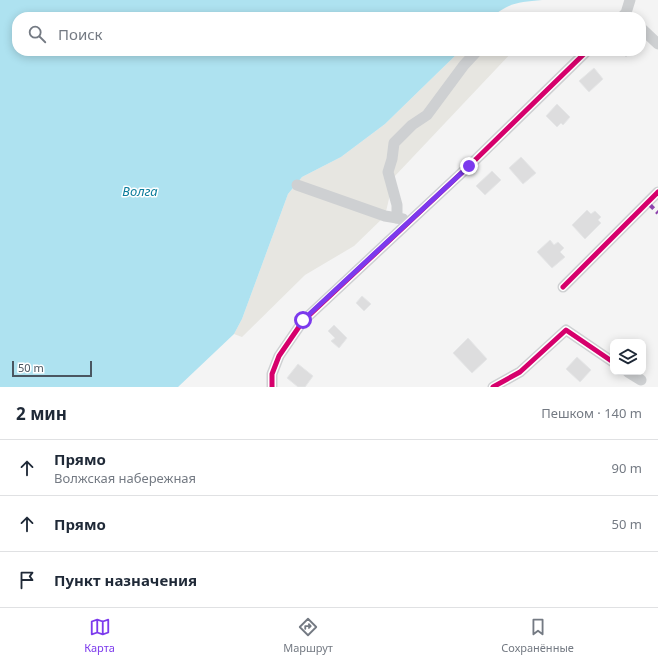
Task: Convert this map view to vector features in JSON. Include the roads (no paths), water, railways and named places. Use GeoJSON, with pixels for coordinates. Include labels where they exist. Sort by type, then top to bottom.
{"type":"FeatureCollection","features":[{"type":"Feature","properties":{"kind":"street"},"geometry":{"type":"LineString","coordinates":[[627,12],[630,0]]}},
{"type":"Feature","properties":{"kind":"street"},"geometry":{"type":"LineString","coordinates":[[646,33],[658,44]]}},
{"type":"Feature","properties":{"kind":"street"},"geometry":{"type":"LineString","coordinates":[[397,218],[398,205],[388,172],[392,159],[394,143],[412,125],[427,115],[472,56]]}},
{"type":"Feature","properties":{"kind":"street"},"geometry":{"type":"LineString","coordinates":[[272,386],[272,374],[279,356],[303,320],[409,220],[469,166],[582,56]]}},
{"type":"Feature","properties":{"kind":"street"},"geometry":{"type":"LineString","coordinates":[[297,185],[385,216],[409,220]]}},
{"type":"Feature","properties":{"kind":"street"},"geometry":{"type":"LineString","coordinates":[[563,287],[658,192]]}},
{"type":"Feature","properties":{"kind":"street"},"geometry":{"type":"LineString","coordinates":[[493,387],[520,372],[566,330],[610,360]]}},
{"type":"Feature","properties":{"kind":"street"},"geometry":{"type":"LineString","coordinates":[[633,375],[641,380]]}},
{"type":"Feature","properties":{"kind":"water","name":"Волга"},"geometry":{"type":"Polygon","coordinates":[[[0,0],[542,0],[527,1],[516,4],[504,8],[498,12],[12,12],[12,56],[455,56],[385,124],[341,157],[302,177],[288,194],[242,319],[234,334],[178,387],[0,387],[0,0]]]}}]}
